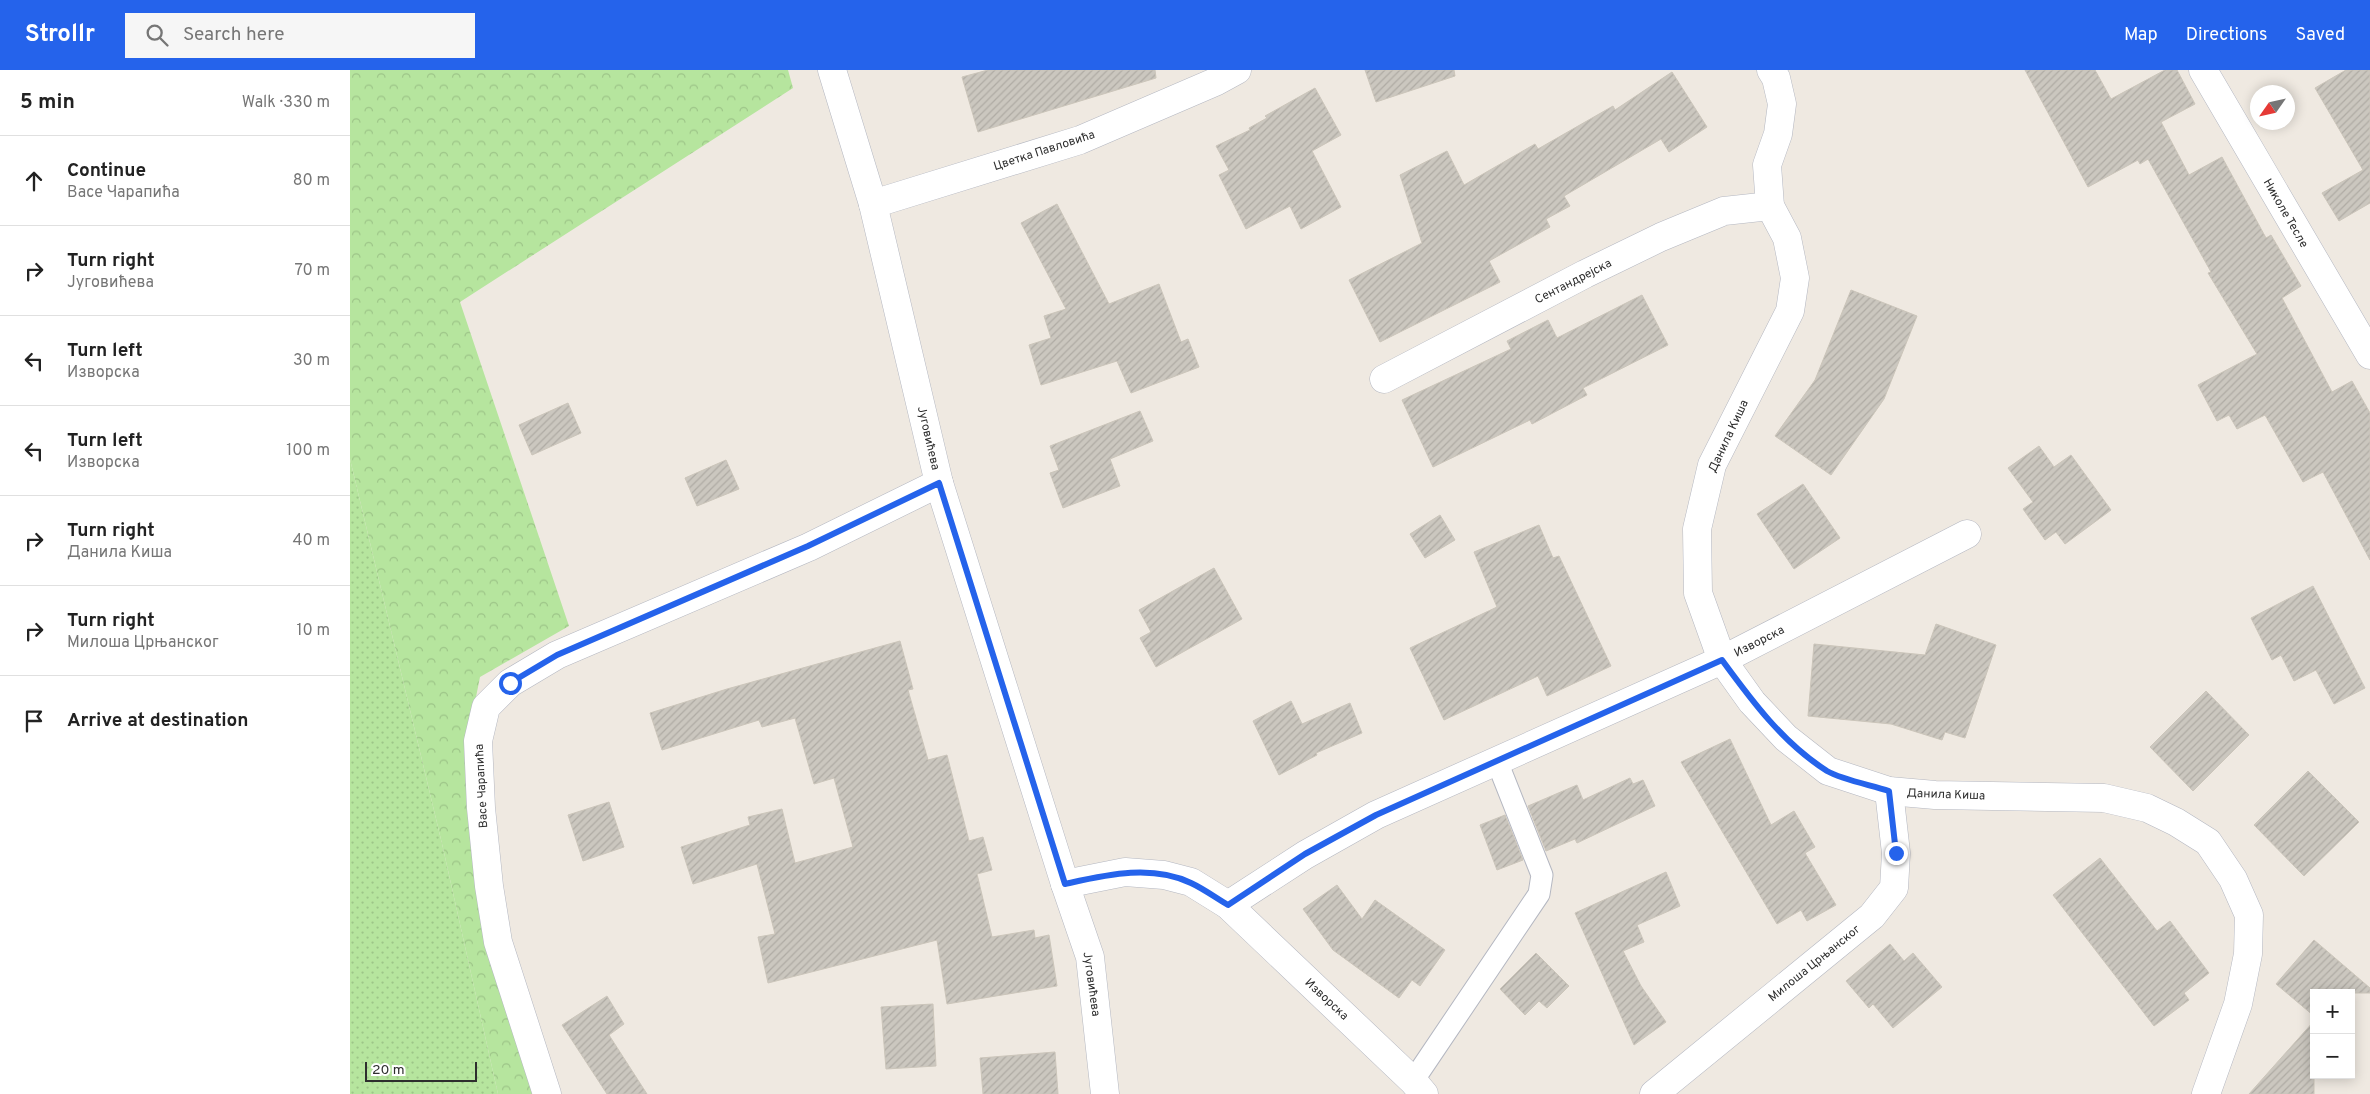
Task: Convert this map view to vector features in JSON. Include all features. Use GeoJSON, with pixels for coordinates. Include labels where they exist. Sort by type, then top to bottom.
{"type":"FeatureCollection","features":[{"type":"Feature","properties":{"kind":"street","name":"Југовићева"},"geometry":{"type":"LineString","coordinates":[[832,70],[873,204],[939,483],[1065,884],[1090,957],[1106,1094]]}},
{"type":"Feature","properties":{"kind":"street","name":"Цветка Павловића"},"geometry":{"type":"LineString","coordinates":[[873,204],[1080,140],[1215,82],[1237,70]]}},
{"type":"Feature","properties":{"kind":"street","name":"Данила Киша"},"geometry":{"type":"LineString","coordinates":[[1771,70],[1776,78],[1782,104],[1778,134],[1767,165],[1770,206],[1787,238],[1795,278],[1790,311],[1712,465],[1697,529],[1698,593],[1722,660],[1752,702],[1786,738],[1828,771],[1889,791],[1935,795],[2104,798],[2147,808],[2176,822],[2208,842],[2233,879],[2249,916],[2248,945],[2238,1004],[2206,1094]]}},
{"type":"Feature","properties":{"kind":"street","name":"Николе Тесле"},"geometry":{"type":"LineString","coordinates":[[2202,70],[2370,355]]}},
{"type":"Feature","properties":{"kind":"street","name":"Сентандрејска"},"geometry":{"type":"LineString","coordinates":[[1384,379],[1576,278],[1661,237],[1724,211],[1770,206]]}},
{"type":"Feature","properties":{"kind":"street","name":"Васе Чарапића"},"geometry":{"type":"LineString","coordinates":[[547,1094],[498,942],[489,886],[481,808],[478,741],[486,707],[510,683],[557,655],[808,546],[939,483]]}},
{"type":"Feature","properties":{"kind":"street","name":"Изворска"},"geometry":{"type":"LineString","coordinates":[[1228,905],[1305,854],[1376,815],[1496,759],[1722,660],[1967,534]]}},
{"type":"Feature","properties":{"kind":"street","name":"Милоша Црњанског"},"geometry":{"type":"LineString","coordinates":[[1654,1094],[1872,916],[1894,888],[1896,853],[1889,791]]}},
{"type":"Feature","properties":{"kind":"street","name":"Изворска"},"geometry":{"type":"LineString","coordinates":[[1065,884],[1125,872],[1164,875],[1191,882],[1228,905],[1418,1087]]}},
{"type":"Feature","properties":{"kind":"lane"},"geometry":{"type":"LineString","coordinates":[[1418,1087],[1539,894],[1542,875],[1496,759]]}},
{"type":"Feature","properties":{"kind":"green space"},"geometry":{"type":"Polygon","coordinates":[[[350,70],[788,70],[793,88],[460,302],[569,626],[480,677],[467,742],[492,827],[522,997],[551,1094],[498,1094],[443,848],[350,459],[350,70]]]}},
{"type":"Feature","properties":{"kind":"green space"},"geometry":{"type":"Polygon","coordinates":[[[350,459],[443,848],[498,1094],[350,1094],[350,459]]]}},
{"type":"Feature","properties":{"kind":"building"},"geometry":{"type":"Polygon","coordinates":[[[988,70],[1155,70],[1156,78],[978,132],[962,77],[988,70]]]}},
{"type":"Feature","properties":{"kind":"building"},"geometry":{"type":"Polygon","coordinates":[[[1365,70],[1454,70],[1455,76],[1376,102],[1365,70]]]}},
{"type":"Feature","properties":{"kind":"building"},"geometry":{"type":"Polygon","coordinates":[[[2025,70],[2095,70],[2111,99],[2165,70],[2177,70],[2195,104],[2161,122],[2189,175],[2222,157],[2266,238],[2271,235],[2301,286],[2282,298],[2332,392],[2352,381],[2370,413],[2370,560],[2323,472],[2303,482],[2265,415],[2237,429],[2229,415],[2217,421],[2198,385],[2257,354],[2208,273],[2211,272],[2148,159],[2140,164],[2138,160],[2088,187],[2025,70]]]}},
{"type":"Feature","properties":{"kind":"building"},"geometry":{"type":"Polygon","coordinates":[[[2346,70],[2370,70],[2370,203],[2339,221],[2322,193],[2363,170],[2315,88],[2346,70]]]}},
{"type":"Feature","properties":{"kind":"building"},"geometry":{"type":"Polygon","coordinates":[[[1672,72],[1707,127],[1669,152],[1661,139],[1564,196],[1570,206],[1546,219],[1550,227],[1489,261],[1500,282],[1380,342],[1349,280],[1422,243],[1400,175],[1447,151],[1464,185],[1535,144],[1538,149],[1613,106],[1615,110],[1672,72]]]}},
{"type":"Feature","properties":{"kind":"building"},"geometry":{"type":"Polygon","coordinates":[[[1315,88],[1341,135],[1312,151],[1341,207],[1301,229],[1290,206],[1246,229],[1219,175],[1229,170],[1216,146],[1250,130],[1249,128],[1267,118],[1265,116],[1315,88]]]}},
{"type":"Feature","properties":{"kind":"building"},"geometry":{"type":"Polygon","coordinates":[[[1057,204],[1109,304],[1159,284],[1181,342],[1188,339],[1199,367],[1131,393],[1117,361],[1041,385],[1029,345],[1051,338],[1044,316],[1066,309],[1021,223],[1057,204]]]}},
{"type":"Feature","properties":{"kind":"building"},"geometry":{"type":"Polygon","coordinates":[[[1851,290],[1917,316],[1884,399],[1831,475],[1775,436],[1815,380],[1851,290]]]}},
{"type":"Feature","properties":{"kind":"building"},"geometry":{"type":"Polygon","coordinates":[[[1642,295],[1668,345],[1583,388],[1587,395],[1532,424],[1530,420],[1433,467],[1402,400],[1511,349],[1507,341],[1548,320],[1557,338],[1642,295]]]}},
{"type":"Feature","properties":{"kind":"building"},"geometry":{"type":"Polygon","coordinates":[[[568,403],[581,433],[532,455],[519,425],[568,403]]]}},
{"type":"Feature","properties":{"kind":"building"},"geometry":{"type":"Polygon","coordinates":[[[1140,411],[1153,441],[1110,459],[1120,486],[1063,508],[1050,473],[1059,470],[1050,446],[1140,411]]]}},
{"type":"Feature","properties":{"kind":"building"},"geometry":{"type":"Polygon","coordinates":[[[2039,446],[2054,467],[2071,455],[2111,510],[2065,544],[2056,532],[2045,540],[2023,509],[2033,502],[2008,468],[2039,446]]]}},
{"type":"Feature","properties":{"kind":"building"},"geometry":{"type":"Polygon","coordinates":[[[726,460],[739,489],[697,506],[685,478],[726,460]]]}},
{"type":"Feature","properties":{"kind":"building"},"geometry":{"type":"Polygon","coordinates":[[[1803,484],[1840,538],[1794,569],[1757,514],[1803,484]]]}},
{"type":"Feature","properties":{"kind":"building"},"geometry":{"type":"Polygon","coordinates":[[[1440,515],[1455,540],[1425,558],[1410,534],[1440,515]]]}},
{"type":"Feature","properties":{"kind":"building"},"geometry":{"type":"Polygon","coordinates":[[[1539,525],[1553,558],[1559,556],[1611,666],[1547,696],[1538,676],[1444,720],[1410,648],[1497,607],[1474,552],[1539,525]]]}},
{"type":"Feature","properties":{"kind":"building"},"geometry":{"type":"Polygon","coordinates":[[[1214,568],[1242,619],[1156,667],[1140,638],[1151,632],[1139,610],[1214,568]]]}},
{"type":"Feature","properties":{"kind":"building"},"geometry":{"type":"Polygon","coordinates":[[[2313,586],[2365,688],[2334,704],[2316,670],[2294,681],[2281,655],[2272,660],[2251,618],[2313,586]]]}},
{"type":"Feature","properties":{"kind":"building"},"geometry":{"type":"Polygon","coordinates":[[[1936,624],[1996,645],[1965,738],[1945,732],[1942,740],[1891,724],[1808,716],[1814,644],[1925,655],[1936,624]]]}},
{"type":"Feature","properties":{"kind":"building"},"geometry":{"type":"Polygon","coordinates":[[[900,641],[913,689],[908,690],[928,760],[947,755],[969,841],[983,837],[992,870],[977,874],[992,937],[1034,930],[1035,938],[1049,935],[1057,986],[947,1004],[937,940],[768,983],[758,937],[775,934],[757,864],[693,884],[681,847],[750,825],[748,817],[782,809],[795,863],[853,847],[834,778],[814,784],[795,718],[762,727],[759,720],[662,750],[650,713],[727,689],[900,641]]]}},
{"type":"Feature","properties":{"kind":"building"},"geometry":{"type":"Polygon","coordinates":[[[2206,691],[2249,735],[2193,791],[2150,747],[2206,691]]]}},
{"type":"Feature","properties":{"kind":"building"},"geometry":{"type":"Polygon","coordinates":[[[1291,701],[1302,724],[1350,703],[1362,733],[1316,753],[1317,755],[1279,775],[1253,721],[1291,701]]]}},
{"type":"Feature","properties":{"kind":"building"},"geometry":{"type":"Polygon","coordinates":[[[1730,739],[1771,825],[1794,811],[1815,847],[1805,853],[1836,905],[1807,921],[1801,910],[1777,924],[1681,762],[1730,739]]]}},
{"type":"Feature","properties":{"kind":"building"},"geometry":{"type":"Polygon","coordinates":[[[2308,771],[2359,822],[2304,876],[2254,825],[2308,771]]]}},
{"type":"Feature","properties":{"kind":"building"},"geometry":{"type":"Polygon","coordinates":[[[1630,778],[1633,784],[1643,780],[1655,806],[1577,843],[1575,839],[1546,851],[1528,806],[1577,785],[1583,800],[1630,778]]]}},
{"type":"Feature","properties":{"kind":"building"},"geometry":{"type":"Polygon","coordinates":[[[609,802],[624,847],[583,861],[568,815],[609,802]]]}},
{"type":"Feature","properties":{"kind":"building"},"geometry":{"type":"Polygon","coordinates":[[[1505,815],[1523,860],[1497,870],[1480,825],[1505,815]]]}},
{"type":"Feature","properties":{"kind":"building"},"geometry":{"type":"Polygon","coordinates":[[[2100,858],[2157,931],[2170,921],[2209,973],[2184,993],[2189,1000],[2154,1026],[2053,895],[2100,858]]]}},
{"type":"Feature","properties":{"kind":"building"},"geometry":{"type":"Polygon","coordinates":[[[1666,872],[1680,906],[1637,925],[1644,942],[1623,951],[1641,986],[1666,1022],[1634,1045],[1575,913],[1666,872]]]}},
{"type":"Feature","properties":{"kind":"building"},"geometry":{"type":"Polygon","coordinates":[[[1337,885],[1362,919],[1375,900],[1445,950],[1420,986],[1412,980],[1399,998],[1333,950],[1303,909],[1337,885]]]}},
{"type":"Feature","properties":{"kind":"building"},"geometry":{"type":"Polygon","coordinates":[[[2314,940],[2370,988],[2370,993],[2355,993],[2355,989],[2310,989],[2310,1013],[2276,984],[2314,940]]]}},
{"type":"Feature","properties":{"kind":"building"},"geometry":{"type":"Polygon","coordinates":[[[1890,944],[1904,961],[1913,953],[1942,987],[1893,1028],[1873,1004],[1869,1008],[1846,981],[1890,944]]]}},
{"type":"Feature","properties":{"kind":"building"},"geometry":{"type":"Polygon","coordinates":[[[1536,953],[1569,986],[1547,1008],[1539,1001],[1525,1015],[1500,989],[1536,953]]]}},
{"type":"Feature","properties":{"kind":"building"},"geometry":{"type":"Polygon","coordinates":[[[607,996],[624,1024],[609,1035],[647,1094],[607,1094],[562,1025],[607,996]]]}},
{"type":"Feature","properties":{"kind":"building"},"geometry":{"type":"Polygon","coordinates":[[[933,1004],[936,1066],[886,1069],[881,1007],[933,1004]]]}},
{"type":"Feature","properties":{"kind":"building"},"geometry":{"type":"Polygon","coordinates":[[[2310,1025],[2310,1079],[2314,1079],[2314,1094],[2249,1094],[2310,1025]]]}},
{"type":"Feature","properties":{"kind":"building"},"geometry":{"type":"Polygon","coordinates":[[[1055,1052],[1058,1094],[983,1094],[980,1058],[1055,1052]]]}},
{"type":"Feature","properties":{"kind":"route"},"geometry":{"type":"LineString","coordinates":[[510,683],[557,655],[808,546],[939,483],[1065,884],[1125,872],[1164,875],[1191,882],[1228,905],[1305,854],[1376,815],[1496,759],[1722,660],[1752,702],[1786,738],[1828,771],[1889,791],[1896,853]]}}]}
